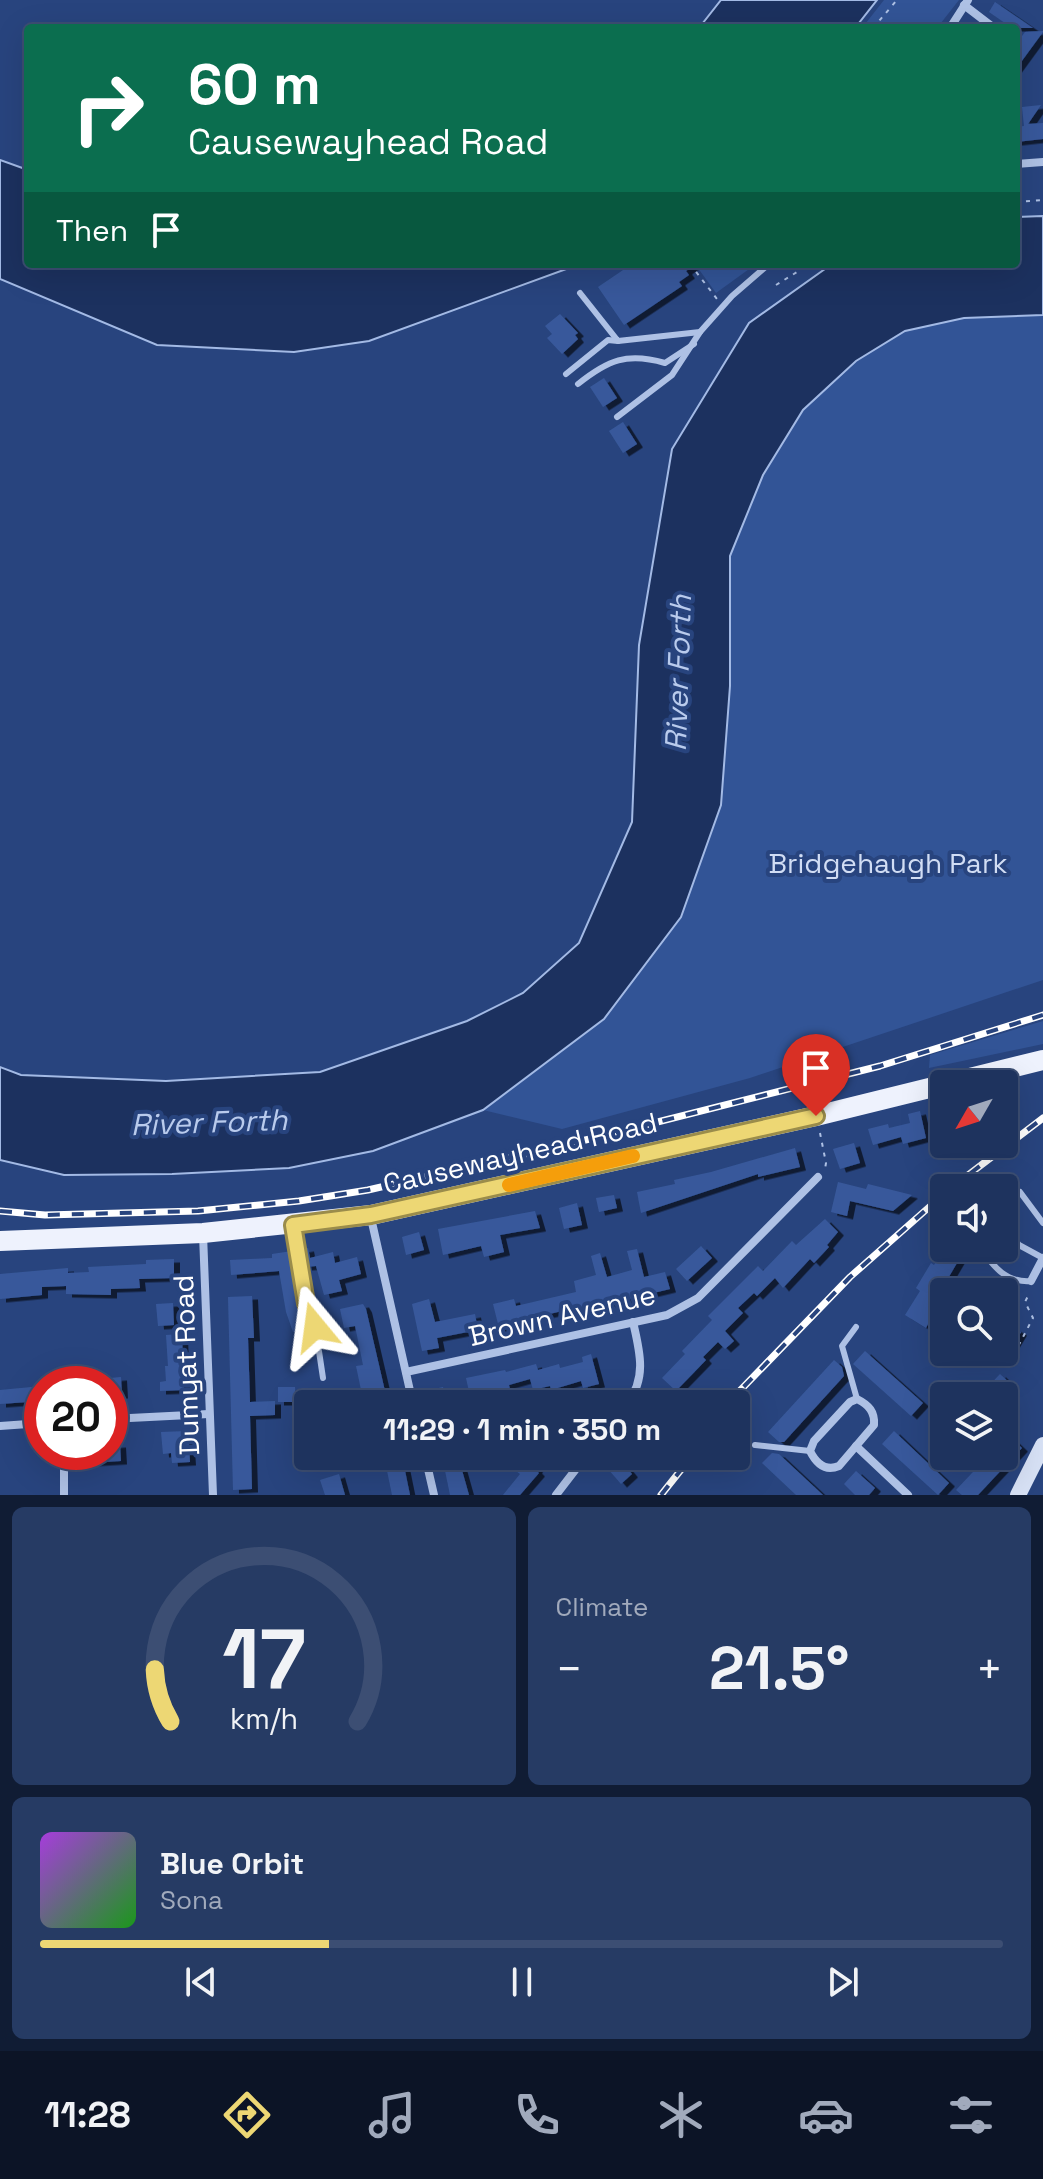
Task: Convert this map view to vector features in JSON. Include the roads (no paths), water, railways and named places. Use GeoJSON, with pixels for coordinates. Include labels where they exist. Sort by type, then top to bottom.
{"type":"FeatureCollection","features":[{"type":"Feature","properties":{"kind":"main road","name":"Causewayhead Road"},"geometry":{"type":"LineString","coordinates":[[0,1241],[203,1233],[371,1215],[816,1116],[1043,1060]]}},
{"type":"Feature","properties":{"kind":"main road"},"geometry":{"type":"LineString","coordinates":[[1018,1495],[1043,1445]]}},
{"type":"Feature","properties":{"kind":"street"},"geometry":{"type":"LineString","coordinates":[[952,24],[966,2],[990,24]]}},
{"type":"Feature","properties":{"kind":"street"},"geometry":{"type":"LineString","coordinates":[[1020,164],[1043,162]]}},
{"type":"Feature","properties":{"kind":"street","name":"Brown Avenue"},"geometry":{"type":"LineString","coordinates":[[406,1372],[667,1315],[698,1298],[818,1177]]}},
{"type":"Feature","properties":{"kind":"street"},"geometry":{"type":"LineString","coordinates":[[371,1215],[410,1390]]}},
{"type":"Feature","properties":{"kind":"street","name":"Dumyat Road"},"geometry":{"type":"LineString","coordinates":[[203,1233],[213,1495]]}},
{"type":"Feature","properties":{"kind":"street"},"geometry":{"type":"LineString","coordinates":[[1031,1281],[1041,1269],[1043,1258]]}},
{"type":"Feature","properties":{"kind":"street"},"geometry":{"type":"LineString","coordinates":[[633,1322],[641,1367],[635,1390]]}},
{"type":"Feature","properties":{"kind":"street"},"geometry":{"type":"LineString","coordinates":[[857,1399],[871,1409],[874,1425],[839,1466],[831,1469],[822,1467],[810,1451],[814,1441],[850,1402],[857,1399]]}},
{"type":"Feature","properties":{"kind":"street"},"geometry":{"type":"LineString","coordinates":[[128,1418],[209,1414]]}},
{"type":"Feature","properties":{"kind":"street"},"geometry":{"type":"LineString","coordinates":[[0,1426],[24,1424]]}},
{"type":"Feature","properties":{"kind":"street"},"geometry":{"type":"LineString","coordinates":[[856,1446],[908,1495]]}},
{"type":"Feature","properties":{"kind":"street"},"geometry":{"type":"LineString","coordinates":[[64,1470],[64,1495]]}},
{"type":"Feature","properties":{"kind":"street"},"geometry":{"type":"LineString","coordinates":[[428,1470],[434,1495]]}},
{"type":"Feature","properties":{"kind":"street"},"geometry":{"type":"LineString","coordinates":[[556,1495],[575,1470]]}},
{"type":"Feature","properties":{"kind":"lane"},"geometry":{"type":"LineString","coordinates":[[617,417],[672,375],[700,332],[765,268]]}},
{"type":"Feature","properties":{"kind":"lane"},"geometry":{"type":"LineString","coordinates":[[580,293],[618,341]]}},
{"type":"Feature","properties":{"kind":"lane"},"geometry":{"type":"LineString","coordinates":[[566,374],[608,340],[700,332]]}},
{"type":"Feature","properties":{"kind":"lane"},"geometry":{"type":"LineString","coordinates":[[578,384],[599,367],[623,357],[665,363],[694,344]]}},
{"type":"Feature","properties":{"kind":"lane"},"geometry":{"type":"LineString","coordinates":[[1020,1192],[1043,1223]]}},
{"type":"Feature","properties":{"kind":"lane"},"geometry":{"type":"LineString","coordinates":[[293,1225],[323,1378]]}},
{"type":"Feature","properties":{"kind":"lane"},"geometry":{"type":"LineString","coordinates":[[1018,1244],[1043,1258]]}},
{"type":"Feature","properties":{"kind":"lane"},"geometry":{"type":"LineString","coordinates":[[990,1262],[997,1271],[1018,1282],[1031,1281]]}},
{"type":"Feature","properties":{"kind":"lane"},"geometry":{"type":"LineString","coordinates":[[856,1327],[842,1346],[857,1399]]}},
{"type":"Feature","properties":{"kind":"lane"},"geometry":{"type":"LineString","coordinates":[[755,1445],[810,1451]]}},
{"type":"Feature","properties":{"kind":"water"},"geometry":{"type":"Polygon","coordinates":[[[721,0],[877,0],[858,24],[702,24],[721,0]]]}},
{"type":"Feature","properties":{"kind":"water"},"geometry":{"type":"Polygon","coordinates":[[[0,160],[24,169],[24,268],[569,268],[369,341],[294,352],[157,345],[0,279],[0,160]]]}},
{"type":"Feature","properties":{"kind":"water","name":"River Forth"},"geometry":{"type":"Polygon","coordinates":[[[1043,216],[1043,315],[964,318],[905,331],[856,361],[803,410],[763,475],[730,556],[730,686],[721,805],[681,917],[604,1019],[483,1110],[373,1151],[289,1168],[172,1174],[64,1175],[0,1160],[0,1067],[21,1075],[166,1081],[320,1072],[467,1021],[523,993],[579,943],[632,822],[639,645],[672,449],[749,323],[826,268],[1020,268],[1020,217],[1043,216]]]}},
{"type":"Feature","properties":{"kind":"railway"},"geometry":{"type":"LineString","coordinates":[[0,1211],[45,1215],[198,1211],[299,1201],[368,1190],[594,1138],[880,1066],[1043,1015]]}},
{"type":"Feature","properties":{"kind":"railway"},"geometry":{"type":"LineString","coordinates":[[969,1174],[1043,1118]]}},
{"type":"Feature","properties":{"kind":"railway"},"geometry":{"type":"LineString","coordinates":[[741,1390],[850,1277],[930,1206]]}},
{"type":"Feature","properties":{"kind":"railway"},"geometry":{"type":"LineString","coordinates":[[661,1495],[681,1470]]}},
{"type":"Feature","properties":{"kind":"park label","name":"Bridgehaugh Park"},"geometry":{"type":"Point","coordinates":[888,863]}}]}
